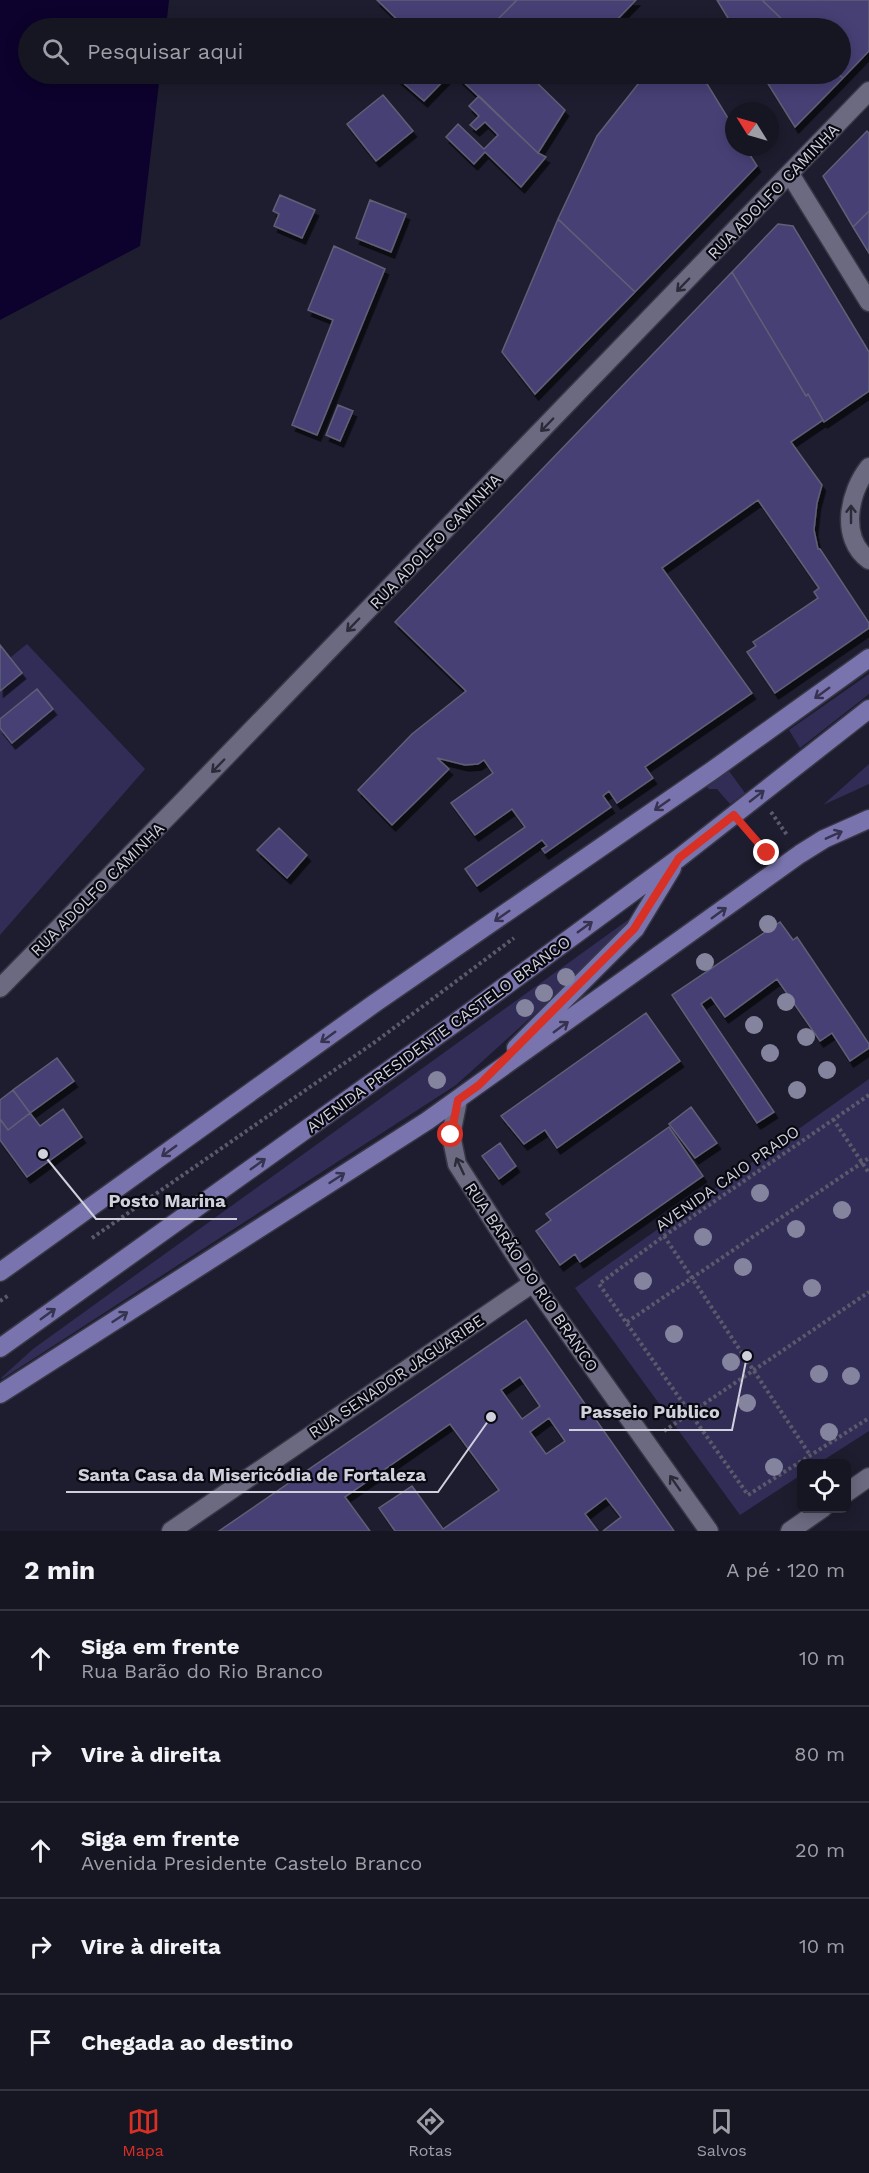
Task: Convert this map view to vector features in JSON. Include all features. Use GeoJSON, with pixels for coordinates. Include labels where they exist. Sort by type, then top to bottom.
{"type":"FeatureCollection","features":[{"type":"Feature","properties":{"kind":"main road"},"geometry":{"type":"LineString","coordinates":[[0,1272],[375,1003],[703,777],[869,658]]}},
{"type":"Feature","properties":{"kind":"main road","name":"AVENIDA PRESIDENTE CASTELO BRANCO"},"geometry":{"type":"LineString","coordinates":[[0,1348],[455,1023],[679,858],[869,709]]}},
{"type":"Feature","properties":{"kind":"main road"},"geometry":{"type":"LineString","coordinates":[[0,1394],[458,1100],[800,854],[824,839],[869,819]]}},
{"type":"Feature","properties":{"kind":"main road"},"geometry":{"type":"LineString","coordinates":[[479,1085],[634,929],[679,858]]}},
{"type":"Feature","properties":{"kind":"street","name":"RUA ADOLFO CAMINHA"},"geometry":{"type":"LineString","coordinates":[[0,988],[185,800],[869,91]]}},
{"type":"Feature","properties":{"kind":"street"},"geometry":{"type":"LineString","coordinates":[[790,174],[869,302]]}},
{"type":"Feature","properties":{"kind":"street"},"geometry":{"type":"LineString","coordinates":[[869,467],[857,485],[850,511],[855,542],[861,554],[869,560]]}},
{"type":"Feature","properties":{"kind":"street","name":"RUA BARÃO DO RIO BRANCO"},"geometry":{"type":"LineString","coordinates":[[458,1100],[451,1135],[457,1164],[533,1283],[709,1531]]}},
{"type":"Feature","properties":{"kind":"street","name":"RUA SENADOR JAGUARIBE"},"geometry":{"type":"LineString","coordinates":[[171,1531],[533,1283]]}},
{"type":"Feature","properties":{"kind":"street"},"geometry":{"type":"LineString","coordinates":[[851,1490],[869,1477]]}},
{"type":"Feature","properties":{"kind":"street"},"geometry":{"type":"LineString","coordinates":[[790,1531],[817,1513]]}},
{"type":"Feature","properties":{"kind":"path"},"geometry":{"type":"LineString","coordinates":[[769,810],[789,838]]}},
{"type":"Feature","properties":{"kind":"path"},"geometry":{"type":"LineString","coordinates":[[734,815],[770,858],[800,854]]}},
{"type":"Feature","properties":{"kind":"path","name":"AVENIDA PRESIDENTE CASTELO BRANCO"},"geometry":{"type":"LineString","coordinates":[[89,1240],[375,1042],[516,936]]}},
{"type":"Feature","properties":{"kind":"path"},"geometry":{"type":"LineString","coordinates":[[867,1096],[869,1102]]}},
{"type":"Feature","properties":{"kind":"path","name":"AVENIDA CAIO PRADO"},"geometry":{"type":"LineString","coordinates":[[627,1322],[599,1284],[664,1236],[867,1096]]}},
{"type":"Feature","properties":{"kind":"path"},"geometry":{"type":"LineString","coordinates":[[833,1119],[869,1173]]}},
{"type":"Feature","properties":{"kind":"path"},"geometry":{"type":"LineString","coordinates":[[869,1158],[627,1322],[748,1495],[869,1418]]}},
{"type":"Feature","properties":{"kind":"path"},"geometry":{"type":"LineString","coordinates":[[664,1236],[810,1456]]}},
{"type":"Feature","properties":{"kind":"path"},"geometry":{"type":"LineString","coordinates":[[646,1443],[869,1292]]}},
{"type":"Feature","properties":{"kind":"path"},"geometry":{"type":"LineString","coordinates":[[0,1301],[10,1294]]}},
{"type":"Feature","properties":{"kind":"shaded area"},"geometry":{"type":"Polygon","coordinates":[[[0,0],[169,0],[167,18],[18,18],[18,84],[159,84],[140,246],[0,320],[0,0]]]}},
{"type":"Feature","properties":{"kind":"shaded area"},"geometry":{"type":"Polygon","coordinates":[[[27,644],[145,769],[0,935],[0,666],[27,644]]]}},
{"type":"Feature","properties":{"kind":"shaded area"},"geometry":{"type":"Polygon","coordinates":[[[869,674],[869,694],[800,748],[789,730],[869,674]]]}},
{"type":"Feature","properties":{"kind":"shaded area"},"geometry":{"type":"Polygon","coordinates":[[[869,764],[869,784],[823,805],[869,764]]]}},
{"type":"Feature","properties":{"kind":"shaded area"},"geometry":{"type":"Polygon","coordinates":[[[729,771],[745,793],[730,804],[717,789],[707,787],[729,771]]]}},
{"type":"Feature","properties":{"kind":"shaded area"},"geometry":{"type":"Polygon","coordinates":[[[628,920],[633,921],[632,926],[456,1085],[1,1378],[33,1349],[628,920]]]}},
{"type":"Feature","properties":{"kind":"shaded area"},"geometry":{"type":"Polygon","coordinates":[[[869,1079],[869,1431],[825,1459],[797,1459],[797,1478],[740,1515],[575,1288],[869,1079]]]}},
{"type":"Feature","properties":{"kind":"building"},"geometry":{"type":"Polygon","coordinates":[[[377,0],[517,0],[499,18],[396,18],[377,0]]]}},
{"type":"Feature","properties":{"kind":"building"},"geometry":{"type":"Polygon","coordinates":[[[517,0],[636,0],[619,18],[499,18],[517,0]]]}},
{"type":"Feature","properties":{"kind":"building"},"geometry":{"type":"Polygon","coordinates":[[[717,0],[762,0],[781,18],[728,18],[717,0]]]}},
{"type":"Feature","properties":{"kind":"building"},"geometry":{"type":"Polygon","coordinates":[[[762,0],[869,0],[869,51],[851,70],[851,18],[781,18],[762,0]]]}},
{"type":"Feature","properties":{"kind":"building"},"geometry":{"type":"Polygon","coordinates":[[[404,84],[440,84],[424,101],[404,84]]]}},
{"type":"Feature","properties":{"kind":"building"},"geometry":{"type":"Polygon","coordinates":[[[466,84],[538,84],[565,110],[538,153],[466,84]]]}},
{"type":"Feature","properties":{"kind":"building"},"geometry":{"type":"Polygon","coordinates":[[[638,84],[707,84],[725,113],[725,156],[751,156],[757,166],[635,292],[558,219],[597,136],[638,84]]]}},
{"type":"Feature","properties":{"kind":"building"},"geometry":{"type":"Polygon","coordinates":[[[768,84],[837,84],[795,127],[768,84]]]}},
{"type":"Feature","properties":{"kind":"building"},"geometry":{"type":"Polygon","coordinates":[[[383,95],[413,131],[376,161],[347,124],[383,95]]]}},
{"type":"Feature","properties":{"kind":"building"},"geometry":{"type":"Polygon","coordinates":[[[479,96],[538,153],[546,157],[521,187],[485,152],[474,164],[446,137],[458,124],[484,149],[498,135],[485,122],[476,130],[470,125],[479,116],[469,106],[479,96]]]}},
{"type":"Feature","properties":{"kind":"building"},"geometry":{"type":"Polygon","coordinates":[[[867,131],[869,133],[869,211],[853,227],[823,176],[867,131]]]}},
{"type":"Feature","properties":{"kind":"building"},"geometry":{"type":"Polygon","coordinates":[[[280,195],[315,210],[302,238],[274,226],[279,214],[273,211],[280,195]]]}},
{"type":"Feature","properties":{"kind":"building"},"geometry":{"type":"Polygon","coordinates":[[[370,200],[406,214],[391,252],[356,238],[370,200]]]}},
{"type":"Feature","properties":{"kind":"building"},"geometry":{"type":"Polygon","coordinates":[[[869,211],[869,253],[853,227],[869,211]]]}},
{"type":"Feature","properties":{"kind":"building"},"geometry":{"type":"Polygon","coordinates":[[[558,219],[635,292],[535,394],[502,352],[558,219]]]}},
{"type":"Feature","properties":{"kind":"building"},"geometry":{"type":"Polygon","coordinates":[[[778,224],[793,226],[869,352],[869,391],[824,422],[732,272],[778,224]]]}},
{"type":"Feature","properties":{"kind":"building"},"geometry":{"type":"Polygon","coordinates":[[[334,246],[385,269],[317,435],[292,425],[333,320],[308,310],[334,246]]]}},
{"type":"Feature","properties":{"kind":"building"},"geometry":{"type":"Polygon","coordinates":[[[732,272],[806,396],[808,394],[823,420],[791,442],[822,485],[814,530],[818,549],[869,623],[869,628],[775,693],[747,652],[756,646],[753,642],[818,598],[814,592],[819,588],[758,500],[662,568],[752,693],[645,767],[653,778],[617,803],[609,791],[603,796],[611,807],[545,853],[542,849],[547,846],[542,840],[477,886],[465,869],[525,827],[512,809],[475,835],[451,803],[493,773],[484,760],[478,764],[465,765],[437,758],[449,769],[392,825],[358,790],[412,734],[466,691],[395,622],[732,272]]]}},
{"type":"Feature","properties":{"kind":"building"},"geometry":{"type":"Polygon","coordinates":[[[338,405],[353,411],[340,441],[326,435],[338,405]]]}},
{"type":"Feature","properties":{"kind":"building"},"geometry":{"type":"Polygon","coordinates":[[[0,645],[22,673],[0,691],[0,645]]]}},
{"type":"Feature","properties":{"kind":"building"},"geometry":{"type":"Polygon","coordinates":[[[37,689],[53,709],[12,743],[0,728],[0,719],[37,689]]]}},
{"type":"Feature","properties":{"kind":"building"},"geometry":{"type":"Polygon","coordinates":[[[279,828],[307,855],[287,878],[257,850],[279,828]]]}},
{"type":"Feature","properties":{"kind":"building"},"geometry":{"type":"Polygon","coordinates":[[[780,922],[793,940],[797,937],[869,1044],[869,1048],[850,1061],[832,1033],[820,1041],[777,979],[725,1017],[711,997],[701,1004],[774,1112],[757,1123],[672,995],[780,922]]]}},
{"type":"Feature","properties":{"kind":"building"},"geometry":{"type":"Polygon","coordinates":[[[646,1013],[680,1061],[557,1148],[545,1130],[524,1144],[501,1116],[646,1013]]]}},
{"type":"Feature","properties":{"kind":"building"},"geometry":{"type":"Polygon","coordinates":[[[57,1058],[74,1081],[30,1113],[13,1090],[57,1058]]]}},
{"type":"Feature","properties":{"kind":"building"},"geometry":{"type":"Polygon","coordinates":[[[13,1090],[30,1113],[8,1130],[0,1119],[0,1100],[13,1090]]]}},
{"type":"Feature","properties":{"kind":"building"},"geometry":{"type":"Polygon","coordinates":[[[691,1107],[717,1143],[695,1158],[669,1124],[691,1107]]]}},
{"type":"Feature","properties":{"kind":"building"},"geometry":{"type":"Polygon","coordinates":[[[63,1109],[82,1137],[27,1177],[0,1140],[0,1119],[8,1130],[30,1113],[40,1126],[63,1109]]]}},
{"type":"Feature","properties":{"kind":"building"},"geometry":{"type":"Polygon","coordinates":[[[669,1127],[703,1176],[580,1262],[575,1254],[560,1265],[536,1231],[551,1220],[546,1214],[669,1127]]]}},
{"type":"Feature","properties":{"kind":"building"},"geometry":{"type":"Polygon","coordinates":[[[500,1143],[516,1166],[499,1179],[482,1156],[500,1143]]]}},
{"type":"Feature","properties":{"kind":"building"},"geometry":{"type":"Polygon","coordinates":[[[526,1320],[674,1531],[603,1531],[621,1517],[606,1498],[585,1514],[598,1531],[395,1531],[379,1508],[412,1486],[443,1529],[499,1490],[450,1424],[345,1497],[370,1531],[219,1531],[526,1320]],[[520,1377],[501,1390],[522,1419],[540,1406],[520,1377]],[[549,1418],[530,1432],[546,1454],[565,1441],[549,1418]]]}},
{"type":"Feature","properties":{"kind":"place","name":"Posto Marina"},"geometry":{"type":"Point","coordinates":[43,1154]}},
{"type":"Feature","properties":{"kind":"place","name":"Passeio Público"},"geometry":{"type":"Point","coordinates":[747,1356]}},
{"type":"Feature","properties":{"kind":"place","name":"Santa Casa da Misericódia de Fortaleza"},"geometry":{"type":"Point","coordinates":[491,1417]}},
{"type":"Feature","properties":{"kind":"route"},"geometry":{"type":"LineString","coordinates":[[451,1135],[458,1100],[479,1085],[634,929],[679,858],[734,815],[767,853]]}}]}
